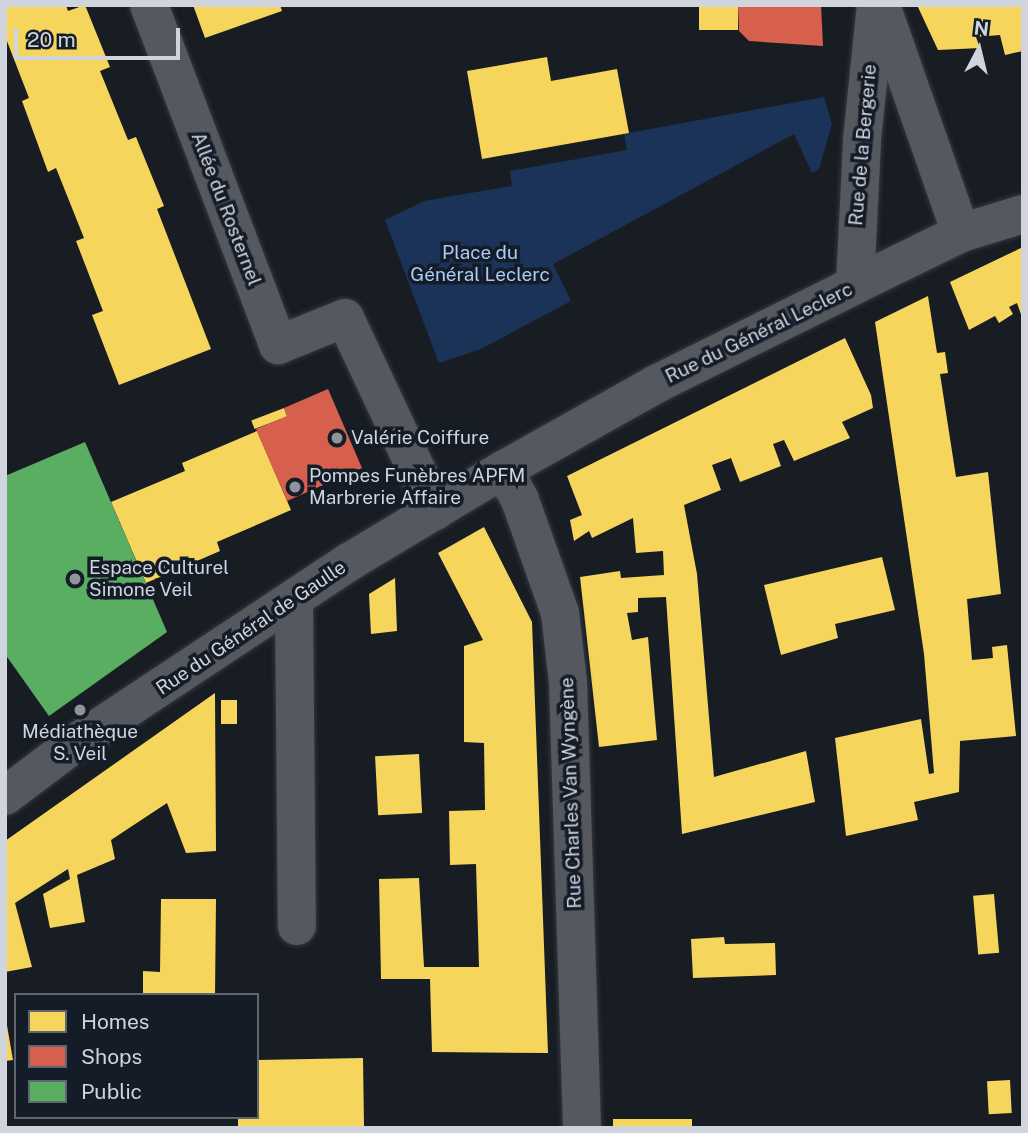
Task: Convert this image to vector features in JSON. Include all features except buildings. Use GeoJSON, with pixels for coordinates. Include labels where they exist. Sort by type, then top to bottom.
{"type":"FeatureCollection","features":[{"type":"Feature","properties":{"kind":"street","name":"Allée du Rosternel"},"geometry":{"type":"LineString","coordinates":[[149,5],[278,345],[345,318],[436,511]]}},
{"type":"Feature","properties":{"kind":"street","name":"Rue de la Bergerie"},"geometry":{"type":"LineString","coordinates":[[878,5],[961,233]]}},
{"type":"Feature","properties":{"kind":"street","name":"Rue de la Bergerie"},"geometry":{"type":"LineString","coordinates":[[855,285],[862,140],[878,5]]}},
{"type":"Feature","properties":{"kind":"street","name":"Rue du Général Leclerc"},"geometry":{"type":"LineString","coordinates":[[503,471],[656,384],[855,285],[961,233],[1023,214]]}},
{"type":"Feature","properties":{"kind":"street","name":"Rue du Général de Gaulle"},"geometry":{"type":"LineString","coordinates":[[5,796],[71,746],[294,600],[503,471]]}},
{"type":"Feature","properties":{"kind":"street","name":"Rue Charles Van Wyngène"},"geometry":{"type":"LineString","coordinates":[[503,471],[520,500],[560,613],[568,682],[582,1128]]}},
{"type":"Feature","properties":{"kind":"street"},"geometry":{"type":"LineString","coordinates":[[294,600],[297,926]]}},
{"type":"Feature","properties":{"kind":"green space","name":"Place du Général Leclerc"},"geometry":{"type":"Polygon","coordinates":[[[824,97],[832,124],[819,169],[812,173],[794,134],[553,264],[571,301],[481,349],[439,363],[385,220],[424,201],[512,186],[510,171],[627,150],[624,134],[824,97]]]}},
{"type":"Feature","properties":{"kind":"place","name":"Valérie Coiffure"},"geometry":{"type":"Point","coordinates":[337,438]}},
{"type":"Feature","properties":{"kind":"place","name":"Pompes Funèbres APFM Marbrerie Affaire"},"geometry":{"type":"Point","coordinates":[295,487]}},
{"type":"Feature","properties":{"kind":"place","name":"Espace Culturel Simone Veil"},"geometry":{"type":"Point","coordinates":[75,579]}},
{"type":"Feature","properties":{"kind":"place","name":"Médiathèque S. Veil"},"geometry":{"type":"Point","coordinates":[80,710]}}]}
